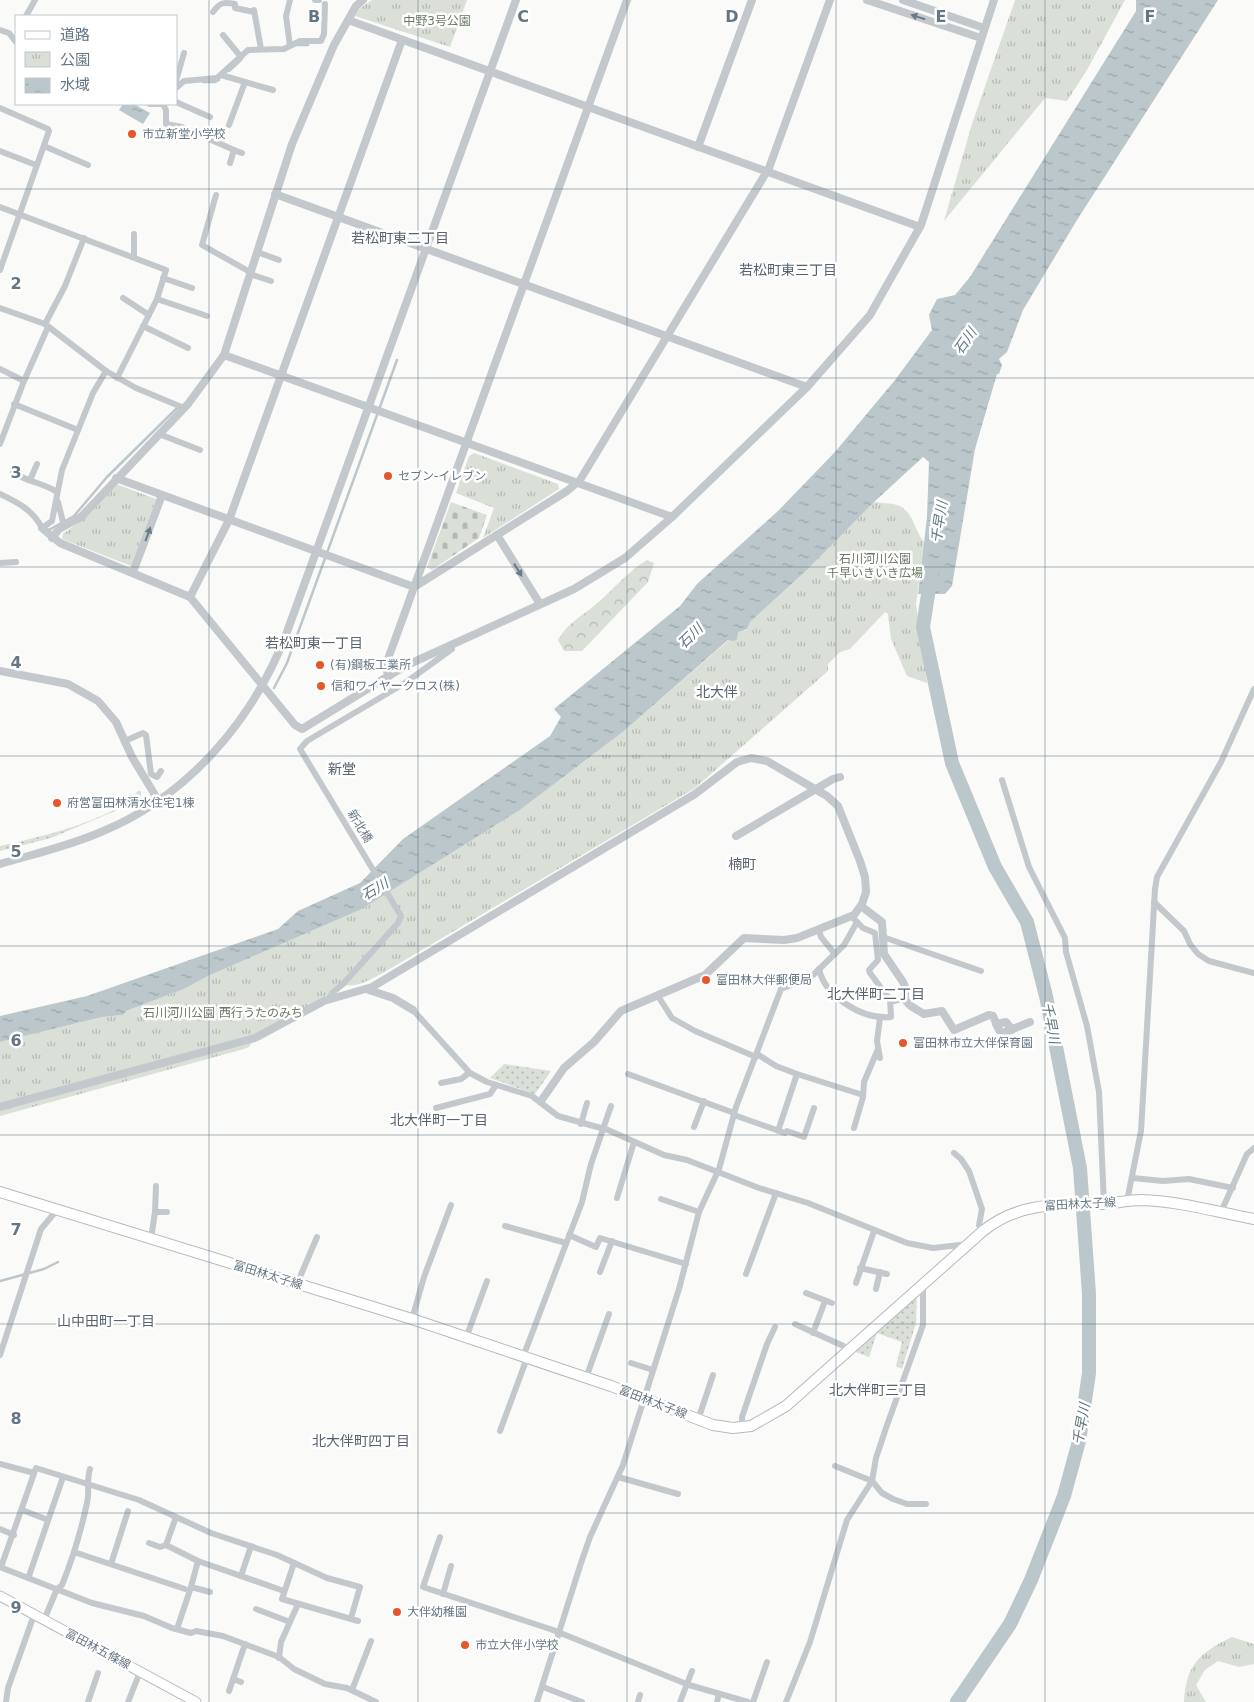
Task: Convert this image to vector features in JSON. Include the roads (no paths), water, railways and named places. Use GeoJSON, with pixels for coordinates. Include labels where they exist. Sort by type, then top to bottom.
{"type":"FeatureCollection","features":[{"type":"Feature","properties":{"kind":"main road","name":"富田林太子線"},"geometry":{"type":"LineString","coordinates":[[0,1192],[412,1319],[644,1398],[719,1427],[742,1428],[758,1423],[778,1411],[983,1231],[1003,1218],[1023,1210],[1061,1204],[1102,1204],[1127,1201],[1162,1202],[1254,1219]]}},
{"type":"Feature","properties":{"kind":"main road","name":"富田林五條線"},"geometry":{"type":"LineString","coordinates":[[0,1596],[196,1702]]}},
{"type":"Feature","properties":{"kind":"street"},"geometry":{"type":"LineString","coordinates":[[26,15],[34,0]]}},
{"type":"Feature","properties":{"kind":"street"},"geometry":{"type":"LineString","coordinates":[[290,0],[286,16],[290,46]]}},
{"type":"Feature","properties":{"kind":"street"},"geometry":{"type":"LineString","coordinates":[[178,86],[184,81],[212,79],[221,75],[248,50],[284,49],[300,41],[321,41],[324,34],[322,2],[315,0]]}},
{"type":"Feature","properties":{"kind":"street"},"geometry":{"type":"LineString","coordinates":[[62,524],[81,517],[159,434],[224,355],[248,271],[303,117],[334,45],[356,6],[363,0]]}},
{"type":"Feature","properties":{"kind":"street"},"geometry":{"type":"LineString","coordinates":[[0,864],[103,832],[158,800],[180,785],[212,754],[249,709],[263,686],[279,654],[516,0]]}},
{"type":"Feature","properties":{"kind":"street"},"geometry":{"type":"LineString","coordinates":[[389,676],[386,669],[388,659],[627,0]]}},
{"type":"Feature","properties":{"kind":"street"},"geometry":{"type":"LineString","coordinates":[[698,147],[752,0]]}},
{"type":"Feature","properties":{"kind":"street"},"geometry":{"type":"LineString","coordinates":[[415,587],[577,483],[668,337],[767,172],[830,0]]}},
{"type":"Feature","properties":{"kind":"street"},"geometry":{"type":"LineString","coordinates":[[867,0],[981,38]]}},
{"type":"Feature","properties":{"kind":"street"},"geometry":{"type":"LineString","coordinates":[[903,0],[984,28]]}},
{"type":"Feature","properties":{"kind":"street"},"geometry":{"type":"LineString","coordinates":[[0,494],[26,508],[37,518],[42,528],[52,538],[190,597],[295,725],[302,729],[389,676],[450,645],[574,589],[625,558],[672,517],[807,387],[870,315],[920,227],[994,0]]}},
{"type":"Feature","properties":{"kind":"street"},"geometry":{"type":"LineString","coordinates":[[213,12],[220,3],[225,2],[235,4],[235,8],[254,10],[261,49]]}},
{"type":"Feature","properties":{"kind":"street"},"geometry":{"type":"LineString","coordinates":[[348,20],[920,227]]}},
{"type":"Feature","properties":{"kind":"street"},"geometry":{"type":"LineString","coordinates":[[0,30],[14,34]]}},
{"type":"Feature","properties":{"kind":"street"},"geometry":{"type":"LineString","coordinates":[[223,34],[241,57]]}},
{"type":"Feature","properties":{"kind":"street"},"geometry":{"type":"LineString","coordinates":[[190,597],[229,520],[402,40]]}},
{"type":"Feature","properties":{"kind":"street"},"geometry":{"type":"LineString","coordinates":[[178,74],[184,53]]}},
{"type":"Feature","properties":{"kind":"street"},"geometry":{"type":"LineString","coordinates":[[221,75],[273,90]]}},
{"type":"Feature","properties":{"kind":"street"},"geometry":{"type":"LineString","coordinates":[[229,125],[245,82]]}},
{"type":"Feature","properties":{"kind":"street"},"geometry":{"type":"LineString","coordinates":[[178,103],[210,117]]}},
{"type":"Feature","properties":{"kind":"street"},"geometry":{"type":"LineString","coordinates":[[164,105],[166,110],[166,124],[183,124],[242,153]]}},
{"type":"Feature","properties":{"kind":"street"},"geometry":{"type":"LineString","coordinates":[[0,108],[48,129],[44,146],[0,270]]}},
{"type":"Feature","properties":{"kind":"street"},"geometry":{"type":"LineString","coordinates":[[44,146],[88,164]]}},
{"type":"Feature","properties":{"kind":"street"},"geometry":{"type":"LineString","coordinates":[[230,163],[234,150]]}},
{"type":"Feature","properties":{"kind":"street"},"geometry":{"type":"LineString","coordinates":[[0,151],[36,165]]}},
{"type":"Feature","properties":{"kind":"street"},"geometry":{"type":"LineString","coordinates":[[275,194],[807,387]]}},
{"type":"Feature","properties":{"kind":"street"},"geometry":{"type":"LineString","coordinates":[[216,195],[202,245],[248,271],[272,281]]}},
{"type":"Feature","properties":{"kind":"street"},"geometry":{"type":"LineString","coordinates":[[214,203],[222,205]]}},
{"type":"Feature","properties":{"kind":"street"},"geometry":{"type":"LineString","coordinates":[[0,207],[166,270],[157,299],[117,378]]}},
{"type":"Feature","properties":{"kind":"street"},"geometry":{"type":"LineString","coordinates":[[134,234],[131,244],[134,257]]}},
{"type":"Feature","properties":{"kind":"street"},"geometry":{"type":"LineString","coordinates":[[0,444],[14,404],[84,238]]}},
{"type":"Feature","properties":{"kind":"street"},"geometry":{"type":"LineString","coordinates":[[256,252],[279,260]]}},
{"type":"Feature","properties":{"kind":"street"},"geometry":{"type":"LineString","coordinates":[[163,278],[192,288]]}},
{"type":"Feature","properties":{"kind":"street"},"geometry":{"type":"LineString","coordinates":[[123,298],[149,315]]}},
{"type":"Feature","properties":{"kind":"street"},"geometry":{"type":"LineString","coordinates":[[157,299],[207,316]]}},
{"type":"Feature","properties":{"kind":"street"},"geometry":{"type":"LineString","coordinates":[[0,308],[47,326],[106,372],[182,407]]}},
{"type":"Feature","properties":{"kind":"street"},"geometry":{"type":"LineString","coordinates":[[143,326],[188,348]]}},
{"type":"Feature","properties":{"kind":"street"},"geometry":{"type":"LineString","coordinates":[[224,355],[672,517]]}},
{"type":"Feature","properties":{"kind":"street"},"geometry":{"type":"LineString","coordinates":[[0,369],[24,381]]}},
{"type":"Feature","properties":{"kind":"street"},"geometry":{"type":"LineString","coordinates":[[52,538],[62,524],[57,492],[62,470],[93,393],[106,372]]}},
{"type":"Feature","properties":{"kind":"street"},"geometry":{"type":"LineString","coordinates":[[14,404],[78,430]]}},
{"type":"Feature","properties":{"kind":"street"},"geometry":{"type":"LineString","coordinates":[[159,434],[200,450]]}},
{"type":"Feature","properties":{"kind":"street"},"geometry":{"type":"LineString","coordinates":[[30,480],[37,464]]}},
{"type":"Feature","properties":{"kind":"street"},"geometry":{"type":"LineString","coordinates":[[13,472],[23,479],[45,484],[57,492]]}},
{"type":"Feature","properties":{"kind":"street"},"geometry":{"type":"LineString","coordinates":[[116,478],[415,587]]}},
{"type":"Feature","properties":{"kind":"street"},"geometry":{"type":"LineString","coordinates":[[134,572],[162,495]]}},
{"type":"Feature","properties":{"kind":"street"},"geometry":{"type":"LineString","coordinates":[[42,528],[52,521],[58,502]]}},
{"type":"Feature","properties":{"kind":"street"},"geometry":{"type":"LineString","coordinates":[[497,535],[540,604]]}},
{"type":"Feature","properties":{"kind":"street"},"geometry":{"type":"LineString","coordinates":[[0,563],[16,562]]}},
{"type":"Feature","properties":{"kind":"street","name":"新北橋"},"geometry":{"type":"LineString","coordinates":[[329,999],[332,993],[342,985],[398,923],[401,916],[300,749],[307,741],[418,674],[452,649],[450,645]]}},
{"type":"Feature","properties":{"kind":"street"},"geometry":{"type":"LineString","coordinates":[[0,671],[68,684],[86,692],[107,710],[158,800]]}},
{"type":"Feature","properties":{"kind":"street"},"geometry":{"type":"LineString","coordinates":[[1127,1201],[1142,1131],[1154,902],[1157,878],[1221,762],[1254,689]]}},
{"type":"Feature","properties":{"kind":"street"},"geometry":{"type":"LineString","coordinates":[[124,741],[143,733],[146,735],[151,774],[157,777],[162,771]]}},
{"type":"Feature","properties":{"kind":"street"},"geometry":{"type":"LineString","coordinates":[[0,1107],[255,1038],[329,999],[366,989],[695,794],[737,762],[751,758],[767,761],[838,806],[866,884],[864,899],[854,919],[854,925],[848,940],[806,980],[782,989],[734,1114],[718,1171],[699,1212],[686,1264],[618,1477],[590,1537],[537,1702]]}},
{"type":"Feature","properties":{"kind":"street"},"geometry":{"type":"LineString","coordinates":[[736,836],[815,790],[840,778]]}},
{"type":"Feature","properties":{"kind":"street"},"geometry":{"type":"LineString","coordinates":[[1002,780],[1029,867],[1065,938],[1066,952],[1087,1026],[1099,1092],[1102,1204]]}},
{"type":"Feature","properties":{"kind":"street"},"geometry":{"type":"LineString","coordinates":[[1154,902],[1184,931],[1190,944],[1198,954],[1209,961],[1254,973]]}},
{"type":"Feature","properties":{"kind":"street"},"geometry":{"type":"LineString","coordinates":[[861,906],[882,922],[884,954],[906,986],[905,998],[908,1004],[924,1014],[942,1011],[954,1030],[989,1015],[992,1016],[1003,1034],[1030,1022]]}},
{"type":"Feature","properties":{"kind":"street"},"geometry":{"type":"LineString","coordinates":[[541,1101],[564,1068],[594,1042],[622,1011],[712,970],[744,938],[788,940],[854,919]]}},
{"type":"Feature","properties":{"kind":"street"},"geometry":{"type":"LineString","coordinates":[[854,919],[875,933],[878,960],[869,970],[890,998],[894,1001],[905,998]]}},
{"type":"Feature","properties":{"kind":"street"},"geometry":{"type":"LineString","coordinates":[[819,930],[821,937],[835,954]]}},
{"type":"Feature","properties":{"kind":"street"},"geometry":{"type":"LineString","coordinates":[[883,937],[981,970]]}},
{"type":"Feature","properties":{"kind":"street"},"geometry":{"type":"LineString","coordinates":[[819,969],[820,976],[845,1004],[868,1016],[891,1017],[890,998]]}},
{"type":"Feature","properties":{"kind":"street"},"geometry":{"type":"LineString","coordinates":[[366,989],[393,998],[413,1010],[469,1073],[496,1085],[525,1093],[541,1101],[558,1116],[604,1129],[664,1155],[718,1171],[808,1203],[874,1231],[914,1245],[933,1248],[968,1244]]}},
{"type":"Feature","properties":{"kind":"street"},"geometry":{"type":"LineString","coordinates":[[658,996],[672,1018],[695,1031],[756,1055],[776,1066],[797,1074],[863,1094]]}},
{"type":"Feature","properties":{"kind":"street"},"geometry":{"type":"LineString","coordinates":[[880,1018],[877,1030],[880,1058]]}},
{"type":"Feature","properties":{"kind":"street"},"geometry":{"type":"LineString","coordinates":[[854,1128],[863,1094],[864,1082],[878,1049]]}},
{"type":"Feature","properties":{"kind":"street"},"geometry":{"type":"LineString","coordinates":[[441,1083],[461,1079],[469,1073]]}},
{"type":"Feature","properties":{"kind":"street"},"geometry":{"type":"LineString","coordinates":[[628,1074],[704,1101],[778,1131],[804,1137],[814,1108]]}},
{"type":"Feature","properties":{"kind":"street"},"geometry":{"type":"LineString","coordinates":[[778,1131],[797,1074]]}},
{"type":"Feature","properties":{"kind":"street"},"geometry":{"type":"LineString","coordinates":[[436,1108],[490,1094],[496,1085]]}},
{"type":"Feature","properties":{"kind":"street"},"geometry":{"type":"LineString","coordinates":[[694,1128],[704,1101]]}},
{"type":"Feature","properties":{"kind":"street"},"geometry":{"type":"LineString","coordinates":[[581,1124],[587,1103]]}},
{"type":"Feature","properties":{"kind":"street"},"geometry":{"type":"LineString","coordinates":[[500,1431],[582,1202],[591,1164],[611,1106]]}},
{"type":"Feature","properties":{"kind":"street"},"geometry":{"type":"LineString","coordinates":[[617,1198],[634,1142]]}},
{"type":"Feature","properties":{"kind":"street"},"geometry":{"type":"LineString","coordinates":[[1221,1212],[1247,1154],[1254,1148]]}},
{"type":"Feature","properties":{"kind":"street"},"geometry":{"type":"LineString","coordinates":[[954,1153],[962,1159],[969,1172],[982,1210],[979,1225],[983,1231]]}},
{"type":"Feature","properties":{"kind":"street"},"geometry":{"type":"LineString","coordinates":[[1133,1178],[1163,1181],[1189,1179],[1233,1188]]}},
{"type":"Feature","properties":{"kind":"street"},"geometry":{"type":"LineString","coordinates":[[152,1239],[156,1186]]}},
{"type":"Feature","properties":{"kind":"street"},"geometry":{"type":"LineString","coordinates":[[746,1274],[776,1193]]}},
{"type":"Feature","properties":{"kind":"street"},"geometry":{"type":"LineString","coordinates":[[661,1199],[699,1212]]}},
{"type":"Feature","properties":{"kind":"street"},"geometry":{"type":"LineString","coordinates":[[412,1319],[424,1277],[451,1205]]}},
{"type":"Feature","properties":{"kind":"street"},"geometry":{"type":"LineString","coordinates":[[0,1355],[41,1230],[57,1210]]}},
{"type":"Feature","properties":{"kind":"street"},"geometry":{"type":"LineString","coordinates":[[155,1212],[167,1212]]}},
{"type":"Feature","properties":{"kind":"street"},"geometry":{"type":"LineString","coordinates":[[505,1226],[566,1243]]}},
{"type":"Feature","properties":{"kind":"street"},"geometry":{"type":"LineString","coordinates":[[856,1283],[874,1231]]}},
{"type":"Feature","properties":{"kind":"street"},"geometry":{"type":"LineString","coordinates":[[569,1234],[596,1247],[600,1238],[686,1264]]}},
{"type":"Feature","properties":{"kind":"street"},"geometry":{"type":"LineString","coordinates":[[297,1284],[317,1237]]}},
{"type":"Feature","properties":{"kind":"street"},"geometry":{"type":"LineString","coordinates":[[600,1272],[612,1242]]}},
{"type":"Feature","properties":{"kind":"street"},"geometry":{"type":"LineString","coordinates":[[860,1268],[884,1273],[876,1289]]}},
{"type":"Feature","properties":{"kind":"street"},"geometry":{"type":"LineString","coordinates":[[466,1338],[488,1281]]}},
{"type":"Feature","properties":{"kind":"street"},"geometry":{"type":"LineString","coordinates":[[786,1702],[810,1642],[847,1520],[872,1481],[875,1461],[921,1330],[923,1284]]}},
{"type":"Feature","properties":{"kind":"street"},"geometry":{"type":"LineString","coordinates":[[806,1293],[832,1303]]}},
{"type":"Feature","properties":{"kind":"street"},"geometry":{"type":"LineString","coordinates":[[813,1332],[825,1301]]}},
{"type":"Feature","properties":{"kind":"street"},"geometry":{"type":"LineString","coordinates":[[586,1378],[609,1314]]}},
{"type":"Feature","properties":{"kind":"street"},"geometry":{"type":"LineString","coordinates":[[795,1324],[850,1349]]}},
{"type":"Feature","properties":{"kind":"street"},"geometry":{"type":"LineString","coordinates":[[742,1428],[742,1417],[767,1344],[775,1327]]}},
{"type":"Feature","properties":{"kind":"street"},"geometry":{"type":"LineString","coordinates":[[631,1363],[653,1370]]}},
{"type":"Feature","properties":{"kind":"street"},"geometry":{"type":"LineString","coordinates":[[698,1420],[713,1375]]}},
{"type":"Feature","properties":{"kind":"street"},"geometry":{"type":"LineString","coordinates":[[0,1464],[34,1473]]}},
{"type":"Feature","properties":{"kind":"street"},"geometry":{"type":"LineString","coordinates":[[835,1466],[872,1481],[882,1493],[893,1499],[907,1504],[926,1504]]}},
{"type":"Feature","properties":{"kind":"street"},"geometry":{"type":"LineString","coordinates":[[351,1618],[360,1587],[327,1578],[251,1546],[211,1533],[139,1500],[64,1475],[63,1477],[36,1468],[14,1535],[0,1567],[29,1576],[92,1603],[135,1614],[177,1629],[223,1636],[279,1658],[294,1669],[325,1684],[352,1690],[376,1702]]}},
{"type":"Feature","properties":{"kind":"street"},"geometry":{"type":"LineString","coordinates":[[44,1620],[57,1589],[62,1584],[74,1552],[87,1504],[87,1483],[90,1469]]}},
{"type":"Feature","properties":{"kind":"street"},"geometry":{"type":"LineString","coordinates":[[29,1576],[63,1477]]}},
{"type":"Feature","properties":{"kind":"street"},"geometry":{"type":"LineString","coordinates":[[618,1477],[678,1494]]}},
{"type":"Feature","properties":{"kind":"street"},"geometry":{"type":"LineString","coordinates":[[22,1510],[48,1520]]}},
{"type":"Feature","properties":{"kind":"street"},"geometry":{"type":"LineString","coordinates":[[111,1564],[128,1511]]}},
{"type":"Feature","properties":{"kind":"street"},"geometry":{"type":"LineString","coordinates":[[166,1545],[176,1517]]}},
{"type":"Feature","properties":{"kind":"street"},"geometry":{"type":"LineString","coordinates":[[0,1529],[14,1535]]}},
{"type":"Feature","properties":{"kind":"street"},"geometry":{"type":"LineString","coordinates":[[440,1537],[423,1587],[559,1633],[687,1684],[748,1702]]}},
{"type":"Feature","properties":{"kind":"street"},"geometry":{"type":"LineString","coordinates":[[149,1543],[160,1547],[166,1545],[198,1561],[284,1591]]}},
{"type":"Feature","properties":{"kind":"street"},"geometry":{"type":"LineString","coordinates":[[241,1576],[251,1546]]}},
{"type":"Feature","properties":{"kind":"street"},"geometry":{"type":"LineString","coordinates":[[74,1552],[188,1588],[210,1592]]}},
{"type":"Feature","properties":{"kind":"street"},"geometry":{"type":"LineString","coordinates":[[177,1629],[188,1588],[198,1561]]}},
{"type":"Feature","properties":{"kind":"street"},"geometry":{"type":"LineString","coordinates":[[294,1563],[282,1599],[358,1621]]}},
{"type":"Feature","properties":{"kind":"street"},"geometry":{"type":"LineString","coordinates":[[443,1594],[451,1566]]}},
{"type":"Feature","properties":{"kind":"street"},"geometry":{"type":"LineString","coordinates":[[279,1658],[278,1650],[298,1604]]}},
{"type":"Feature","properties":{"kind":"street"},"geometry":{"type":"LineString","coordinates":[[256,1609],[290,1622]]}},
{"type":"Feature","properties":{"kind":"street"},"geometry":{"type":"LineString","coordinates":[[6,1702],[8,1688],[34,1615]]}},
{"type":"Feature","properties":{"kind":"street"},"geometry":{"type":"LineString","coordinates":[[352,1690],[372,1641]]}},
{"type":"Feature","properties":{"kind":"street"},"geometry":{"type":"LineString","coordinates":[[229,1691],[245,1644]]}},
{"type":"Feature","properties":{"kind":"street"},"geometry":{"type":"LineString","coordinates":[[753,1702],[767,1662]]}},
{"type":"Feature","properties":{"kind":"street"},"geometry":{"type":"LineString","coordinates":[[680,1702],[692,1671]]}},
{"type":"Feature","properties":{"kind":"street"},"geometry":{"type":"LineString","coordinates":[[128,1702],[140,1672]]}},
{"type":"Feature","properties":{"kind":"street"},"geometry":{"type":"LineString","coordinates":[[88,1702],[98,1673]]}},
{"type":"Feature","properties":{"kind":"street"},"geometry":{"type":"LineString","coordinates":[[233,1679],[241,1682]]}},
{"type":"Feature","properties":{"kind":"street"},"geometry":{"type":"LineString","coordinates":[[543,1687],[582,1702]]}},
{"type":"Feature","properties":{"kind":"street"},"geometry":{"type":"LineString","coordinates":[[717,1702],[720,1694]]}},
{"type":"Feature","properties":{"kind":"street"},"geometry":{"type":"LineString","coordinates":[[638,1702],[640,1695]]}},
{"type":"Feature","properties":{"kind":"water","name":"石川"},"geometry":{"type":"Polygon","coordinates":[[[1136,0],[1218,0],[1077,220],[1023,310],[1007,352],[999,359],[1002,365],[999,374],[997,374],[975,449],[952,586],[945,594],[918,594],[927,517],[929,462],[923,457],[874,502],[808,569],[750,622],[747,629],[738,632],[737,639],[734,641],[728,640],[624,731],[520,810],[362,909],[208,976],[184,989],[126,1011],[123,1015],[102,1017],[0,1042],[0,1016],[87,996],[278,929],[298,911],[360,883],[403,839],[550,736],[561,717],[554,709],[680,606],[697,584],[778,511],[835,452],[895,380],[932,330],[929,315],[937,299],[955,295],[970,277],[1136,11],[1136,0]]]}},
{"type":"Feature","properties":{"kind":"water"},"geometry":{"type":"Polygon","coordinates":[[[122,105],[136,105],[150,113],[143,124],[119,110],[122,105]]]}},
{"type":"Feature","properties":{"kind":"waterway"},"geometry":{"type":"LineString","coordinates":[[297,45],[308,45]]}},
{"type":"Feature","properties":{"kind":"waterway"},"geometry":{"type":"LineString","coordinates":[[229,71],[241,60]]}},
{"type":"Feature","properties":{"kind":"waterway"},"geometry":{"type":"LineString","coordinates":[[203,82],[219,80]]}},
{"type":"Feature","properties":{"kind":"waterway"},"geometry":{"type":"LineString","coordinates":[[274,688],[287,663],[397,360]]}},
{"type":"Feature","properties":{"kind":"waterway"},"geometry":{"type":"LineString","coordinates":[[47,531],[74,516],[107,477],[177,408]]}},
{"type":"Feature","properties":{"kind":"waterway","name":"千早川"},"geometry":{"type":"LineString","coordinates":[[931,575],[923,627],[952,763],[995,867],[1027,922],[1046,996],[1080,1168],[1089,1294],[1089,1373],[1079,1441],[1064,1496],[1031,1580],[1010,1624],[957,1702]]}},
{"type":"Feature","properties":{"kind":"waterway"},"geometry":{"type":"LineString","coordinates":[[0,1281],[44,1269],[58,1262]]}},
{"type":"Feature","properties":{"kind":"place","name":"市立新堂小学校"},"geometry":{"type":"Point","coordinates":[132,134]}},
{"type":"Feature","properties":{"kind":"place","name":"セブン-イレブン"},"geometry":{"type":"Point","coordinates":[388,476]}},
{"type":"Feature","properties":{"kind":"place","name":"(有)鋼板工業所"},"geometry":{"type":"Point","coordinates":[320,665]}},
{"type":"Feature","properties":{"kind":"place","name":"信和ワイヤークロス(株)"},"geometry":{"type":"Point","coordinates":[321,686]}},
{"type":"Feature","properties":{"kind":"place","name":"府営富田林清水住宅1棟"},"geometry":{"type":"Point","coordinates":[57,803]}},
{"type":"Feature","properties":{"kind":"place","name":"富田林大伴郵便局"},"geometry":{"type":"Point","coordinates":[706,980]}},
{"type":"Feature","properties":{"kind":"place","name":"富田林市立大伴保育園"},"geometry":{"type":"Point","coordinates":[903,1043]}},
{"type":"Feature","properties":{"kind":"place","name":"大伴幼稚園"},"geometry":{"type":"Point","coordinates":[397,1612]}},
{"type":"Feature","properties":{"kind":"place","name":"市立大伴小学校"},"geometry":{"type":"Point","coordinates":[465,1645]}},
{"type":"Feature","properties":{"kind":"district","name":"若松町東二丁目"},"geometry":{"type":"Point","coordinates":[400,238]}},
{"type":"Feature","properties":{"kind":"district","name":"若松町東三丁目"},"geometry":{"type":"Point","coordinates":[788,270]}},
{"type":"Feature","properties":{"kind":"district","name":"若松町東一丁目"},"geometry":{"type":"Point","coordinates":[314,643]}},
{"type":"Feature","properties":{"kind":"district","name":"北大伴"},"geometry":{"type":"Point","coordinates":[717,692]}},
{"type":"Feature","properties":{"kind":"district","name":"新堂"},"geometry":{"type":"Point","coordinates":[342,769]}},
{"type":"Feature","properties":{"kind":"district","name":"楠町"},"geometry":{"type":"Point","coordinates":[742,864]}},
{"type":"Feature","properties":{"kind":"district","name":"北大伴町二丁目"},"geometry":{"type":"Point","coordinates":[876,994]}},
{"type":"Feature","properties":{"kind":"district","name":"北大伴町一丁目"},"geometry":{"type":"Point","coordinates":[439,1120]}},
{"type":"Feature","properties":{"kind":"district","name":"山中田町一丁目"},"geometry":{"type":"Point","coordinates":[106,1321]}},
{"type":"Feature","properties":{"kind":"district","name":"北大伴町三丁目"},"geometry":{"type":"Point","coordinates":[878,1390]}},
{"type":"Feature","properties":{"kind":"district","name":"北大伴町四丁目"},"geometry":{"type":"Point","coordinates":[361,1441]}},
{"type":"Feature","properties":{"kind":"park label","name":"中野3号公園"},"geometry":{"type":"Point","coordinates":[437,21]}},
{"type":"Feature","properties":{"kind":"park label","name":"石川河川公園 千早いきいき広場"},"geometry":{"type":"Point","coordinates":[875,566]}},
{"type":"Feature","properties":{"kind":"park label","name":"石川河川公園 西行うたのみち"},"geometry":{"type":"Point","coordinates":[223,1013]}}]}
